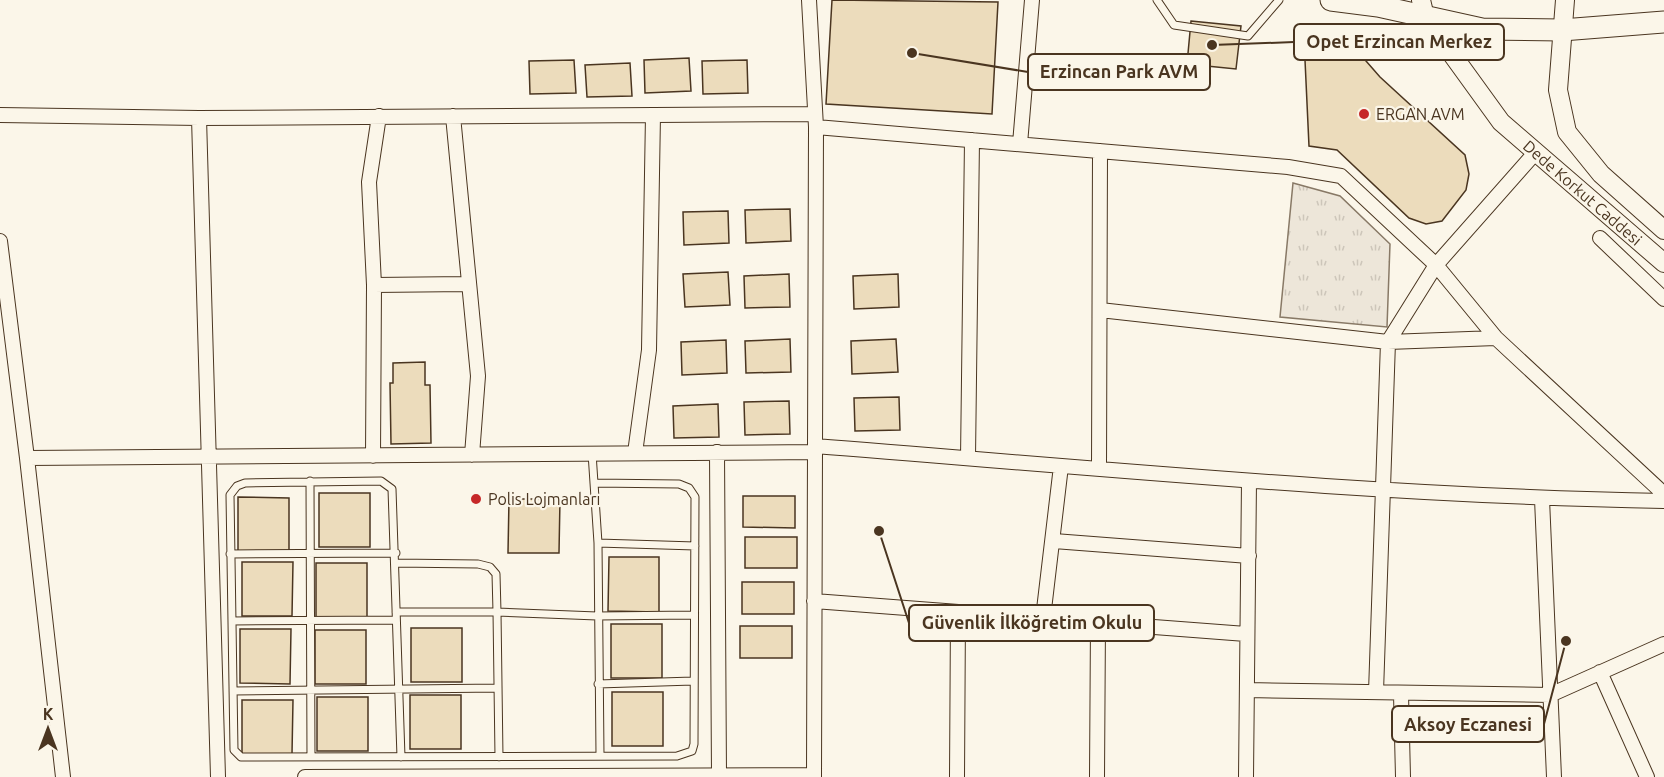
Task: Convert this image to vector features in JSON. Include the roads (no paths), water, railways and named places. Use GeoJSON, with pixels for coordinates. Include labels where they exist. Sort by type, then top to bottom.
{"type":"FeatureCollection","features":[{"type":"Feature","properties":{"kind":"main road"},"geometry":{"type":"LineString","coordinates":[[1331,0],[1423,8],[1482,29],[1562,30],[1664,22]]}},
{"type":"Feature","properties":{"kind":"main road","name":"Dede Korkut Caddesi"},"geometry":{"type":"LineString","coordinates":[[1565,0],[1558,90],[1567,132],[1601,174],[1664,230]]}},
{"type":"Feature","properties":{"kind":"main road","name":"Dede Korkut Caddesi"},"geometry":{"type":"LineString","coordinates":[[1423,8],[1502,122],[1664,263]]}},
{"type":"Feature","properties":{"kind":"street"},"geometry":{"type":"LineString","coordinates":[[305,777],[814,776],[815,121],[809,0]]}},
{"type":"Feature","properties":{"kind":"street"},"geometry":{"type":"LineString","coordinates":[[1020,144],[1032,0]]}},
{"type":"Feature","properties":{"kind":"street"},"geometry":{"type":"LineString","coordinates":[[0,115],[199,118],[653,115],[815,121],[972,140],[1288,167],[1341,176],[1436,265],[1496,338],[1664,494]]}},
{"type":"Feature","properties":{"kind":"street"},"geometry":{"type":"LineString","coordinates":[[635,453],[649,350],[653,115]]}},
{"type":"Feature","properties":{"kind":"street"},"geometry":{"type":"LineString","coordinates":[[373,456],[374,285],[369,182],[379,116]]}},
{"type":"Feature","properties":{"kind":"street"},"geometry":{"type":"LineString","coordinates":[[453,116],[477,376],[472,455]]}},
{"type":"Feature","properties":{"kind":"street"},"geometry":{"type":"LineString","coordinates":[[199,118],[207,458],[218,777]]}},
{"type":"Feature","properties":{"kind":"street"},"geometry":{"type":"LineString","coordinates":[[968,458],[972,140]]}},
{"type":"Feature","properties":{"kind":"street"},"geometry":{"type":"LineString","coordinates":[[1099,468],[1100,151]]}},
{"type":"Feature","properties":{"kind":"street"},"geometry":{"type":"LineString","coordinates":[[1376,692],[1388,342],[1436,265],[1535,153]]}},
{"type":"Feature","properties":{"kind":"street"},"geometry":{"type":"LineString","coordinates":[[1600,238],[1664,299]]}},
{"type":"Feature","properties":{"kind":"street"},"geometry":{"type":"LineString","coordinates":[[0,241],[63,777]]}},
{"type":"Feature","properties":{"kind":"street"},"geometry":{"type":"LineString","coordinates":[[374,285],[467,284]]}},
{"type":"Feature","properties":{"kind":"street"},"geometry":{"type":"LineString","coordinates":[[1100,310],[1388,342],[1496,338]]}},
{"type":"Feature","properties":{"kind":"street"},"geometry":{"type":"LineString","coordinates":[[27,458],[717,453],[815,449],[968,458],[1384,490],[1542,499],[1664,501]]}},
{"type":"Feature","properties":{"kind":"street"},"geometry":{"type":"LineString","coordinates":[[717,453],[719,775]]}},
{"type":"Feature","properties":{"kind":"street"},"geometry":{"type":"LineString","coordinates":[[1043,618],[1054,541],[1061,466]]}},
{"type":"Feature","properties":{"kind":"street"},"geometry":{"type":"LineString","coordinates":[[1246,777],[1246,634],[1250,481]]}},
{"type":"Feature","properties":{"kind":"street"},"geometry":{"type":"LineString","coordinates":[[1542,499],[1554,777]]}},
{"type":"Feature","properties":{"kind":"street"},"geometry":{"type":"LineString","coordinates":[[1054,541],[1249,556]]}},
{"type":"Feature","properties":{"kind":"street"},"geometry":{"type":"LineString","coordinates":[[814,601],[1246,634]]}},
{"type":"Feature","properties":{"kind":"street"},"geometry":{"type":"LineString","coordinates":[[957,777],[958,612]]}},
{"type":"Feature","properties":{"kind":"street"},"geometry":{"type":"LineString","coordinates":[[1097,777],[1098,622]]}},
{"type":"Feature","properties":{"kind":"street"},"geometry":{"type":"LineString","coordinates":[[1247,690],[1401,694],[1550,694],[1664,644]]}},
{"type":"Feature","properties":{"kind":"street"},"geometry":{"type":"LineString","coordinates":[[1600,672],[1647,777]]}},
{"type":"Feature","properties":{"kind":"street"},"geometry":{"type":"LineString","coordinates":[[1401,694],[1403,777]]}},
{"type":"Feature","properties":{"kind":"lane"},"geometry":{"type":"LineString","coordinates":[[1157,0],[1174,25],[1248,36],[1279,0]]}},
{"type":"Feature","properties":{"kind":"lane"},"geometry":{"type":"LineString","coordinates":[[592,453],[597,543],[600,754]]}},
{"type":"Feature","properties":{"kind":"lane"},"geometry":{"type":"LineString","coordinates":[[310,481],[311,758]]}},
{"type":"Feature","properties":{"kind":"lane"},"geometry":{"type":"LineString","coordinates":[[401,757],[397,688],[396,553],[392,489],[381,482],[244,483],[237,486],[230,495],[234,750],[241,757],[311,758],[499,757],[600,754],[676,756],[692,752],[694,744],[695,497],[689,488],[679,484],[595,483]]}},
{"type":"Feature","properties":{"kind":"lane"},"geometry":{"type":"LineString","coordinates":[[597,543],[695,546]]}},
{"type":"Feature","properties":{"kind":"lane"},"geometry":{"type":"LineString","coordinates":[[230,554],[396,553]]}},
{"type":"Feature","properties":{"kind":"lane"},"geometry":{"type":"LineString","coordinates":[[396,563],[477,564],[490,567],[496,574],[499,757]]}},
{"type":"Feature","properties":{"kind":"lane"},"geometry":{"type":"LineString","coordinates":[[232,621],[310,621],[497,612],[597,616],[694,615]]}},
{"type":"Feature","properties":{"kind":"lane"},"geometry":{"type":"LineString","coordinates":[[598,684],[693,681]]}},
{"type":"Feature","properties":{"kind":"lane"},"geometry":{"type":"LineString","coordinates":[[233,691],[498,688]]}},
{"type":"Feature","properties":{"kind":"place","name":"Opet Erzincan Merkez"},"geometry":{"type":"Point","coordinates":[1212,45]}},
{"type":"Feature","properties":{"kind":"place","name":"Erzincan Park AVM"},"geometry":{"type":"Point","coordinates":[912,53]}},
{"type":"Feature","properties":{"kind":"place","name":"ERGAN AVM"},"geometry":{"type":"Point","coordinates":[1364,114]}},
{"type":"Feature","properties":{"kind":"place","name":"Polis Lojmanları"},"geometry":{"type":"Point","coordinates":[476,499]}},
{"type":"Feature","properties":{"kind":"place","name":"Güvenlik İlköğretim Okulu"},"geometry":{"type":"Point","coordinates":[879,531]}},
{"type":"Feature","properties":{"kind":"place","name":"Aksoy Eczanesi"},"geometry":{"type":"Point","coordinates":[1566,641]}}]}
